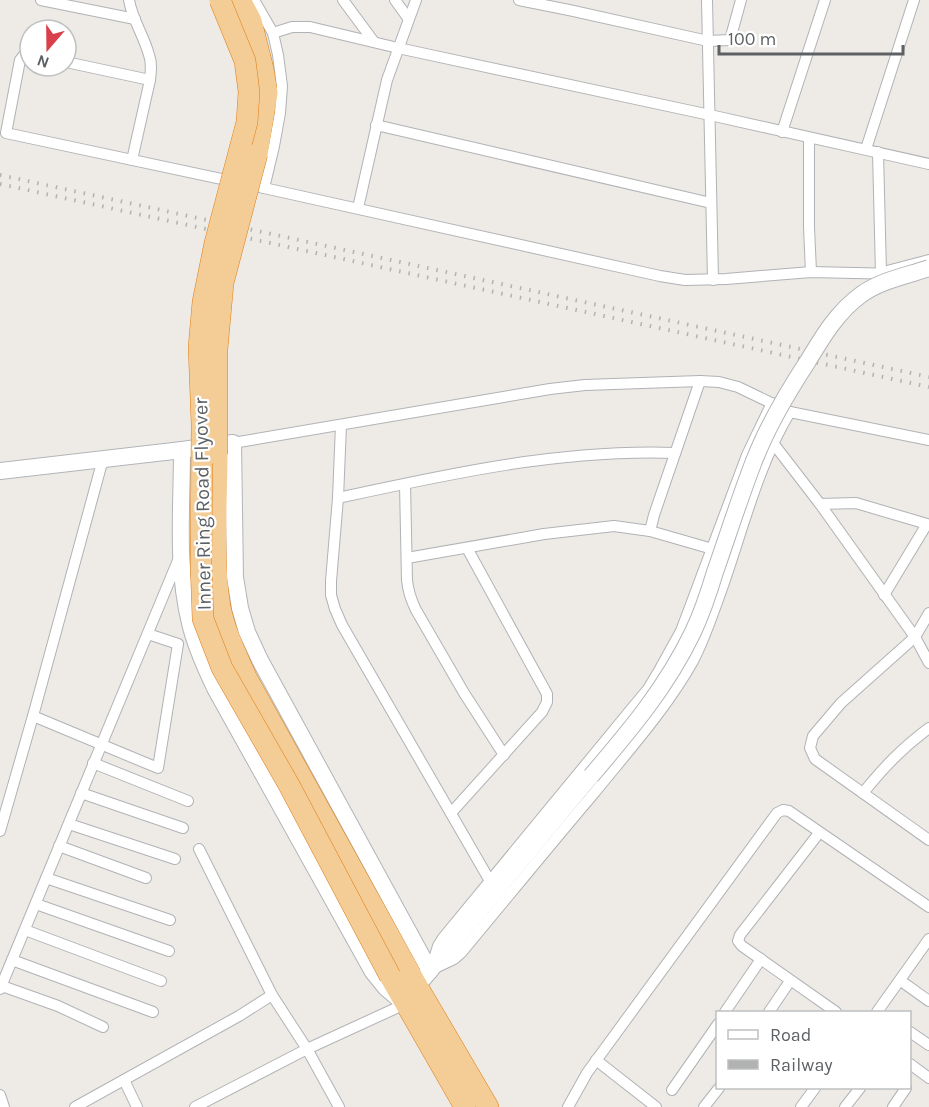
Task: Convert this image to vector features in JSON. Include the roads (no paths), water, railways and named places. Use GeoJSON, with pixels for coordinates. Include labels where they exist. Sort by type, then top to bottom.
{"type":"FeatureCollection","features":[{"type":"Feature","properties":{"kind":"highway","name":"Inner Ring Road Flyover"},"geometry":{"type":"LineString","coordinates":[[220,0],[245,62],[249,92],[247,122],[203,302],[199,347],[202,425],[203,619],[222,668],[289,785],[411,975]]}},
{"type":"Feature","properties":{"kind":"highway","name":"Inner Ring Road Flyover"},"geometry":{"type":"LineString","coordinates":[[240,0],[251,21],[267,93],[257,154],[223,284],[218,338],[216,558],[220,608],[228,636],[246,677],[411,975],[405,1004],[465,1107]]}},
{"type":"Feature","properties":{"kind":"highway"},"geometry":{"type":"LineString","coordinates":[[411,975],[488,1107]]}},
{"type":"Feature","properties":{"kind":"street"},"geometry":{"type":"LineString","coordinates":[[41,0],[135,19]]}},
{"type":"Feature","properties":{"kind":"street"},"geometry":{"type":"LineString","coordinates":[[129,0],[151,66],[132,160]]}},
{"type":"Feature","properties":{"kind":"street"},"geometry":{"type":"LineString","coordinates":[[254,0],[273,33],[282,86],[280,113],[264,188]]}},
{"type":"Feature","properties":{"kind":"street"},"geometry":{"type":"LineString","coordinates":[[344,0],[374,42]]}},
{"type":"Feature","properties":{"kind":"street"},"geometry":{"type":"LineString","coordinates":[[394,0],[408,18]]}},
{"type":"Feature","properties":{"kind":"street"},"geometry":{"type":"LineString","coordinates":[[358,208],[387,80],[416,0]]}},
{"type":"Feature","properties":{"kind":"street"},"geometry":{"type":"LineString","coordinates":[[519,0],[708,41],[730,40],[741,0]]}},
{"type":"Feature","properties":{"kind":"street"},"geometry":{"type":"LineString","coordinates":[[707,0],[713,280]]}},
{"type":"Feature","properties":{"kind":"street"},"geometry":{"type":"LineString","coordinates":[[782,132],[825,0]]}},
{"type":"Feature","properties":{"kind":"street"},"geometry":{"type":"LineString","coordinates":[[866,149],[914,0]]}},
{"type":"Feature","properties":{"kind":"street"},"geometry":{"type":"LineString","coordinates":[[273,33],[292,27],[310,27],[929,164]]}},
{"type":"Feature","properties":{"kind":"street"},"geometry":{"type":"LineString","coordinates":[[78,65],[150,80]]}},
{"type":"Feature","properties":{"kind":"street"},"geometry":{"type":"LineString","coordinates":[[18,70],[6,133],[685,280],[811,272],[929,275]]}},
{"type":"Feature","properties":{"kind":"street"},"geometry":{"type":"LineString","coordinates":[[376,125],[711,203]]}},
{"type":"Feature","properties":{"kind":"street"},"geometry":{"type":"LineString","coordinates":[[809,138],[811,272]]}},
{"type":"Feature","properties":{"kind":"street"},"geometry":{"type":"LineString","coordinates":[[878,152],[881,273]]}},
{"type":"Feature","properties":{"kind":"street"},"geometry":{"type":"LineString","coordinates":[[881,273],[929,260]]}},
{"type":"Feature","properties":{"kind":"street"},"geometry":{"type":"LineString","coordinates":[[411,975],[591,776],[651,704],[681,657],[694,630],[765,436],[784,399],[830,326],[851,303],[877,285],[929,268]]}},
{"type":"Feature","properties":{"kind":"street"},"geometry":{"type":"LineString","coordinates":[[650,531],[700,381]]}},
{"type":"Feature","properties":{"kind":"street"},"geometry":{"type":"LineString","coordinates":[[0,471],[233,443],[561,387],[621,383],[719,382],[738,387],[790,412],[929,440]]}},
{"type":"Feature","properties":{"kind":"street"},"geometry":{"type":"LineString","coordinates":[[411,975],[438,946],[442,938],[648,688],[681,631],[755,436],[772,403]]}},
{"type":"Feature","properties":{"kind":"street"},"geometry":{"type":"LineString","coordinates":[[411,975],[447,964],[461,953],[662,710],[693,660],[710,621],[759,479],[773,443],[790,412]]}},
{"type":"Feature","properties":{"kind":"street"},"geometry":{"type":"LineString","coordinates":[[341,425],[331,581],[331,595],[335,609],[342,625],[490,881]]}},
{"type":"Feature","properties":{"kind":"street"},"geometry":{"type":"LineString","coordinates":[[755,436],[773,443],[820,504],[915,637],[929,663]]}},
{"type":"Feature","properties":{"kind":"street"},"geometry":{"type":"LineString","coordinates":[[233,443],[235,577],[247,632],[411,975]]}},
{"type":"Feature","properties":{"kind":"street"},"geometry":{"type":"LineString","coordinates":[[182,450],[182,553],[185,593],[190,623],[200,655],[215,688],[373,972],[386,988],[405,1004],[307,1049],[195,1107]]}},
{"type":"Feature","properties":{"kind":"street"},"geometry":{"type":"LineString","coordinates":[[338,498],[527,462],[637,452],[675,453]]}},
{"type":"Feature","properties":{"kind":"street"},"geometry":{"type":"LineString","coordinates":[[0,831],[103,459]]}},
{"type":"Feature","properties":{"kind":"street"},"geometry":{"type":"LineString","coordinates":[[405,484],[408,590],[416,610],[464,693],[504,755]]}},
{"type":"Feature","properties":{"kind":"street"},"geometry":{"type":"LineString","coordinates":[[820,504],[856,503],[927,524],[884,595]]}},
{"type":"Feature","properties":{"kind":"street"},"geometry":{"type":"LineString","coordinates":[[407,558],[544,534],[614,526],[650,531],[734,555]]}},
{"type":"Feature","properties":{"kind":"street"},"geometry":{"type":"LineString","coordinates":[[451,813],[543,712],[547,694],[467,548]]}},
{"type":"Feature","properties":{"kind":"street"},"geometry":{"type":"LineString","coordinates":[[103,1027],[58,1006],[1,988],[182,553]]}},
{"type":"Feature","properties":{"kind":"street"},"geometry":{"type":"LineString","coordinates":[[929,613],[915,637],[841,703],[813,736],[810,748],[815,759],[929,840]]}},
{"type":"Feature","properties":{"kind":"street"},"geometry":{"type":"LineString","coordinates":[[33,716],[158,768],[178,644],[147,634]]}},
{"type":"Feature","properties":{"kind":"street"},"geometry":{"type":"LineString","coordinates":[[915,637],[929,640]]}},
{"type":"Feature","properties":{"kind":"street"},"geometry":{"type":"LineString","coordinates":[[863,793],[899,752],[929,729]]}},
{"type":"Feature","properties":{"kind":"street"},"geometry":{"type":"LineString","coordinates":[[93,763],[188,801]]}},
{"type":"Feature","properties":{"kind":"street"},"geometry":{"type":"LineString","coordinates":[[81,793],[183,828]]}},
{"type":"Feature","properties":{"kind":"street"},"geometry":{"type":"LineString","coordinates":[[574,1105],[578,1088],[596,1060],[777,813],[783,810],[789,811],[929,907]]}},
{"type":"Feature","properties":{"kind":"street"},"geometry":{"type":"LineString","coordinates":[[69,824],[175,859]]}},
{"type":"Feature","properties":{"kind":"street"},"geometry":{"type":"LineString","coordinates":[[819,832],[740,935],[738,941],[790,981],[835,1011]]}},
{"type":"Feature","properties":{"kind":"street"},"geometry":{"type":"LineString","coordinates":[[59,846],[147,878]]}},
{"type":"Feature","properties":{"kind":"street"},"geometry":{"type":"LineString","coordinates":[[199,849],[272,995],[307,1049],[337,1106]]}},
{"type":"Feature","properties":{"kind":"street"},"geometry":{"type":"LineString","coordinates":[[46,878],[170,920]]}},
{"type":"Feature","properties":{"kind":"street"},"geometry":{"type":"LineString","coordinates":[[36,904],[169,951]]}},
{"type":"Feature","properties":{"kind":"street"},"geometry":{"type":"LineString","coordinates":[[25,930],[161,981]]}},
{"type":"Feature","properties":{"kind":"street"},"geometry":{"type":"LineString","coordinates":[[880,1011],[926,952],[929,939]]}},
{"type":"Feature","properties":{"kind":"street"},"geometry":{"type":"LineString","coordinates":[[726,1011],[761,959]]}},
{"type":"Feature","properties":{"kind":"street"},"geometry":{"type":"LineString","coordinates":[[12,960],[153,1012]]}},
{"type":"Feature","properties":{"kind":"street"},"geometry":{"type":"LineString","coordinates":[[770,1011],[790,981]]}},
{"type":"Feature","properties":{"kind":"street"},"geometry":{"type":"LineString","coordinates":[[901,981],[929,1001]]}},
{"type":"Feature","properties":{"kind":"street"},"geometry":{"type":"LineString","coordinates":[[75,1107],[239,1016],[272,995]]}},
{"type":"Feature","properties":{"kind":"street"},"geometry":{"type":"LineString","coordinates":[[672,1090],[716,1025]]}},
{"type":"Feature","properties":{"kind":"street"},"geometry":{"type":"LineString","coordinates":[[911,1033],[929,1046]]}},
{"type":"Feature","properties":{"kind":"street"},"geometry":{"type":"LineString","coordinates":[[596,1060],[656,1107]]}},
{"type":"Feature","properties":{"kind":"street"},"geometry":{"type":"LineString","coordinates":[[914,1067],[929,1078]]}},
{"type":"Feature","properties":{"kind":"street"},"geometry":{"type":"LineString","coordinates":[[124,1080],[137,1107]]}},
{"type":"Feature","properties":{"kind":"street"},"geometry":{"type":"LineString","coordinates":[[704,1107],[717,1089]]}},
{"type":"Feature","properties":{"kind":"street"},"geometry":{"type":"LineString","coordinates":[[801,1107],[814,1089]]}},
{"type":"Feature","properties":{"kind":"street"},"geometry":{"type":"LineString","coordinates":[[846,1107],[859,1089]]}},
{"type":"Feature","properties":{"kind":"street"},"geometry":{"type":"LineString","coordinates":[[893,1107],[905,1089]]}},
{"type":"Feature","properties":{"kind":"street"},"geometry":{"type":"LineString","coordinates":[[0,1095],[4,1107]]}},
{"type":"Feature","properties":{"kind":"railway"},"geometry":{"type":"LineString","coordinates":[[0,175],[929,377]]}},
{"type":"Feature","properties":{"kind":"railway"},"geometry":{"type":"LineString","coordinates":[[0,184],[929,387]]}}]}
